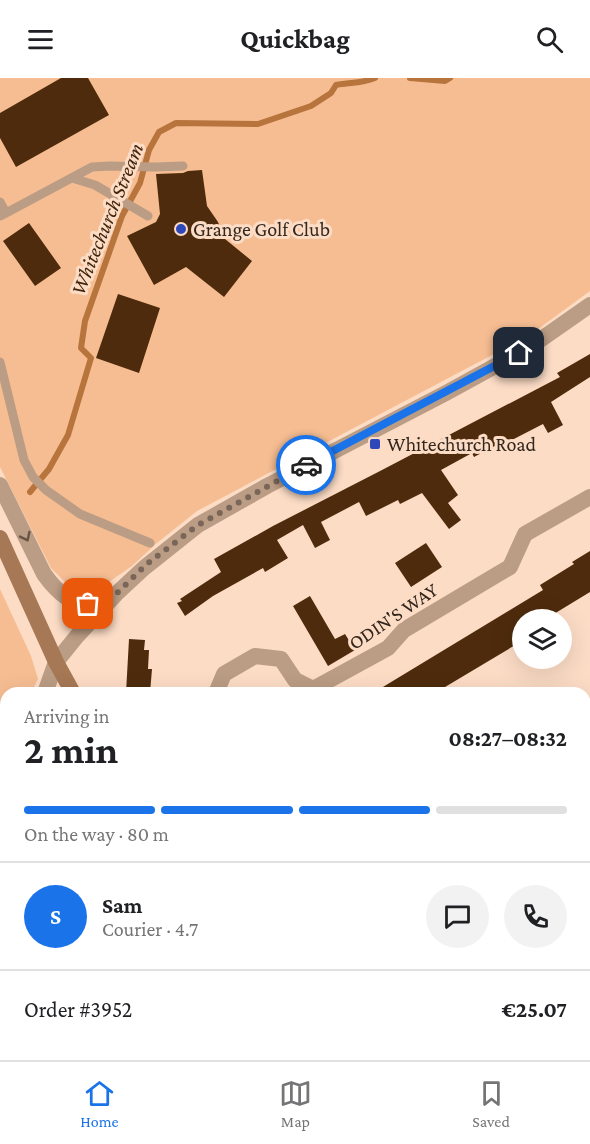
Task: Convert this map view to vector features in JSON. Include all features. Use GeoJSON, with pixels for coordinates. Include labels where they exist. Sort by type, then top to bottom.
{"type":"FeatureCollection","features":[{"type":"Feature","properties":{"kind":"main road"},"geometry":{"type":"LineString","coordinates":[[0,538],[56,662],[70,687]]}},
{"type":"Feature","properties":{"kind":"street"},"geometry":{"type":"LineString","coordinates":[[47,687],[56,662],[116,594],[147,564],[198,525],[530,347],[590,305]]}},
{"type":"Feature","properties":{"kind":"street"},"geometry":{"type":"LineString","coordinates":[[0,485],[44,574],[62,595],[73,601],[88,604],[116,594]]}},
{"type":"Feature","properties":{"kind":"street","name":"ODIN'S WAY"},"geometry":{"type":"LineString","coordinates":[[315,687],[388,648],[404,630],[510,567],[525,534],[590,497]]}},
{"type":"Feature","properties":{"kind":"street","name":"ODIN'S WAY"},"geometry":{"type":"LineString","coordinates":[[219,687],[224,674],[255,656],[281,659],[295,680],[311,687]]}},
{"type":"Feature","properties":{"kind":"lane"},"geometry":{"type":"LineString","coordinates":[[0,202],[3,214],[92,167],[183,166]]}},
{"type":"Feature","properties":{"kind":"lane"},"geometry":{"type":"LineString","coordinates":[[72,178],[95,185],[144,214]]}},
{"type":"Feature","properties":{"kind":"lane"},"geometry":{"type":"LineString","coordinates":[[0,362],[24,460],[33,477],[80,514],[150,543]]}},
{"type":"Feature","properties":{"kind":"shaded area","name":"Grange Golf Club"},"geometry":{"type":"Polygon","coordinates":[[[0,78],[590,78],[590,291],[530,335],[197,511],[132,566],[106,584],[94,588],[77,588],[66,583],[51,568],[0,467],[0,78]]]}},
{"type":"Feature","properties":{"kind":"shaded area"},"geometry":{"type":"Polygon","coordinates":[[[0,589],[31,656],[38,679],[34,687],[0,687],[0,589]]]}},
{"type":"Feature","properties":{"kind":"building"},"geometry":{"type":"Polygon","coordinates":[[[61,78],[88,78],[109,115],[16,167],[0,138],[0,113],[61,78]]]}},
{"type":"Feature","properties":{"kind":"building","name":"Grange Golf Club"},"geometry":{"type":"Polygon","coordinates":[[[202,170],[207,206],[218,222],[225,239],[252,261],[224,297],[186,267],[154,285],[127,236],[156,222],[160,214],[156,174],[202,170]]]}},
{"type":"Feature","properties":{"kind":"building"},"geometry":{"type":"Polygon","coordinates":[[[29,223],[61,268],[35,286],[3,241],[29,223]]]}},
{"type":"Feature","properties":{"kind":"building"},"geometry":{"type":"Polygon","coordinates":[[[118,294],[160,308],[139,373],[96,358],[118,294]]]}},
{"type":"Feature","properties":{"kind":"building"},"geometry":{"type":"Polygon","coordinates":[[[590,354],[590,377],[551,402],[563,425],[548,433],[543,424],[474,457],[472,453],[441,470],[458,495],[448,503],[461,520],[449,529],[422,493],[400,504],[398,500],[366,516],[359,502],[321,522],[330,540],[315,548],[303,525],[277,540],[288,558],[265,572],[263,568],[213,596],[185,616],[177,603],[221,572],[214,559],[560,377],[557,373],[590,354]]]}},
{"type":"Feature","properties":{"kind":"building"},"geometry":{"type":"Polygon","coordinates":[[[426,543],[442,567],[411,587],[395,563],[426,543]]]}},
{"type":"Feature","properties":{"kind":"building"},"geometry":{"type":"Polygon","coordinates":[[[590,551],[590,592],[562,609],[512,609],[512,647],[445,687],[383,687],[543,590],[540,585],[574,564],[572,562],[590,551]]]}},
{"type":"Feature","properties":{"kind":"building"},"geometry":{"type":"Polygon","coordinates":[[[310,596],[335,639],[345,634],[355,650],[328,666],[293,606],[310,596]]]}},
{"type":"Feature","properties":{"kind":"building"},"geometry":{"type":"Polygon","coordinates":[[[129,639],[145,640],[144,650],[149,650],[148,669],[152,669],[150,687],[126,687],[129,639]]]}},
{"type":"Feature","properties":{"kind":"waterway","name":"Whitechurch Stream"},"geometry":{"type":"LineString","coordinates":[[30,492],[49,469],[68,435],[91,358],[81,348],[85,321],[122,216],[140,183],[149,150],[159,132],[176,123],[258,124],[311,106],[331,93],[336,85],[375,78]]}},
{"type":"Feature","properties":{"kind":"waterway","name":"Whitechurch Stream"},"geometry":{"type":"LineString","coordinates":[[410,78],[445,81],[450,78]]}},
{"type":"Feature","properties":{"kind":"way so far"},"geometry":{"type":"LineString","coordinates":[[88,604],[116,594],[147,564],[198,525],[306,465]]}},
{"type":"Feature","properties":{"kind":"place","name":"Grange Golf Club"},"geometry":{"type":"Point","coordinates":[181,229]}},
{"type":"Feature","properties":{"kind":"place","name":"Whitechurch Road"},"geometry":{"type":"Point","coordinates":[375,444]}},
{"type":"Feature","properties":{"kind":"route"},"geometry":{"type":"LineString","coordinates":[[306,465],[519,353]]}}]}
